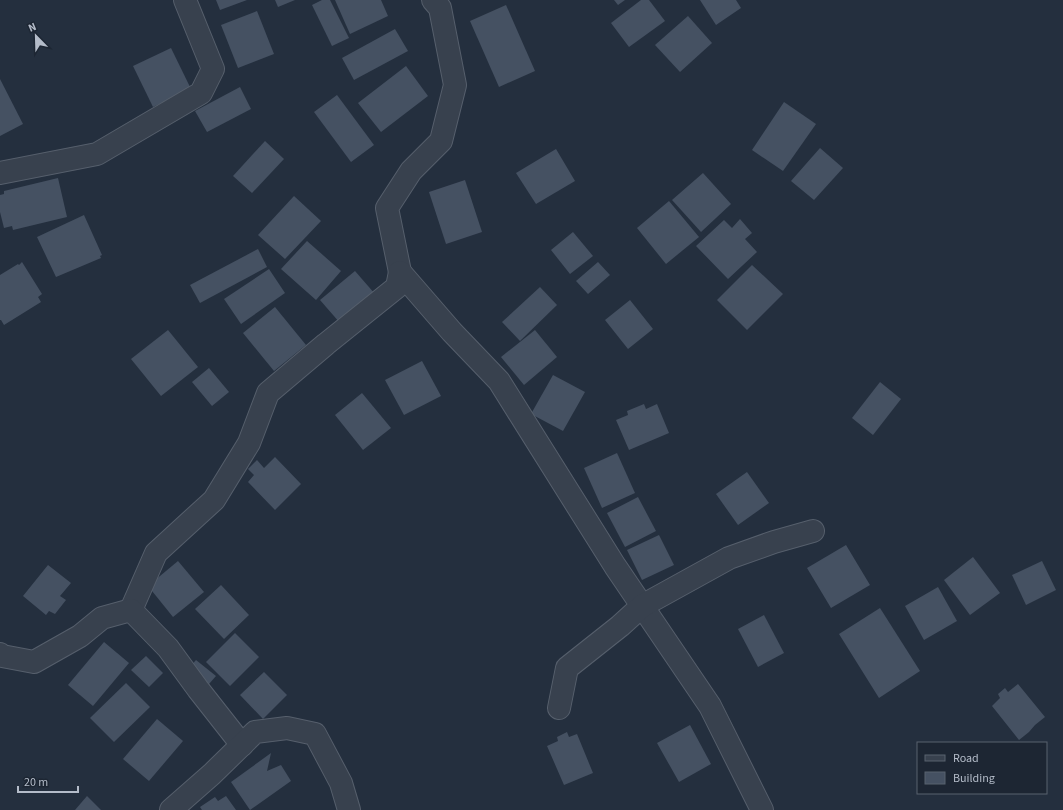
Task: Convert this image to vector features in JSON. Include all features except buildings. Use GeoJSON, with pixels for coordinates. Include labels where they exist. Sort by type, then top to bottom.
{"type":"FeatureCollection","features":[{"type":"Feature","properties":{"kind":"street"},"geometry":{"type":"LineString","coordinates":[[0,173],[97,154],[201,93],[213,68],[185,0]]}},
{"type":"Feature","properties":{"kind":"street"},"geometry":{"type":"LineString","coordinates":[[131,610],[156,553],[214,500],[249,443],[268,393],[397,287],[400,272],[386,208],[411,171],[441,141],[455,85],[440,8],[433,0]]}},
{"type":"Feature","properties":{"kind":"street"},"geometry":{"type":"LineString","coordinates":[[400,272],[452,332],[499,381],[611,559],[710,706],[762,810]]}},
{"type":"Feature","properties":{"kind":"street"},"geometry":{"type":"LineString","coordinates":[[559,708],[567,668],[620,626],[642,606],[729,558],[774,542],[813,531]]}},
{"type":"Feature","properties":{"kind":"street"},"geometry":{"type":"LineString","coordinates":[[0,654],[2,656],[34,662],[80,636],[102,618],[131,610]]}},
{"type":"Feature","properties":{"kind":"street"},"geometry":{"type":"LineString","coordinates":[[131,610],[168,648],[242,745]]}},
{"type":"Feature","properties":{"kind":"street"},"geometry":{"type":"LineString","coordinates":[[171,810],[212,774],[255,732],[288,728],[315,734],[341,783],[349,810]]}}]}
